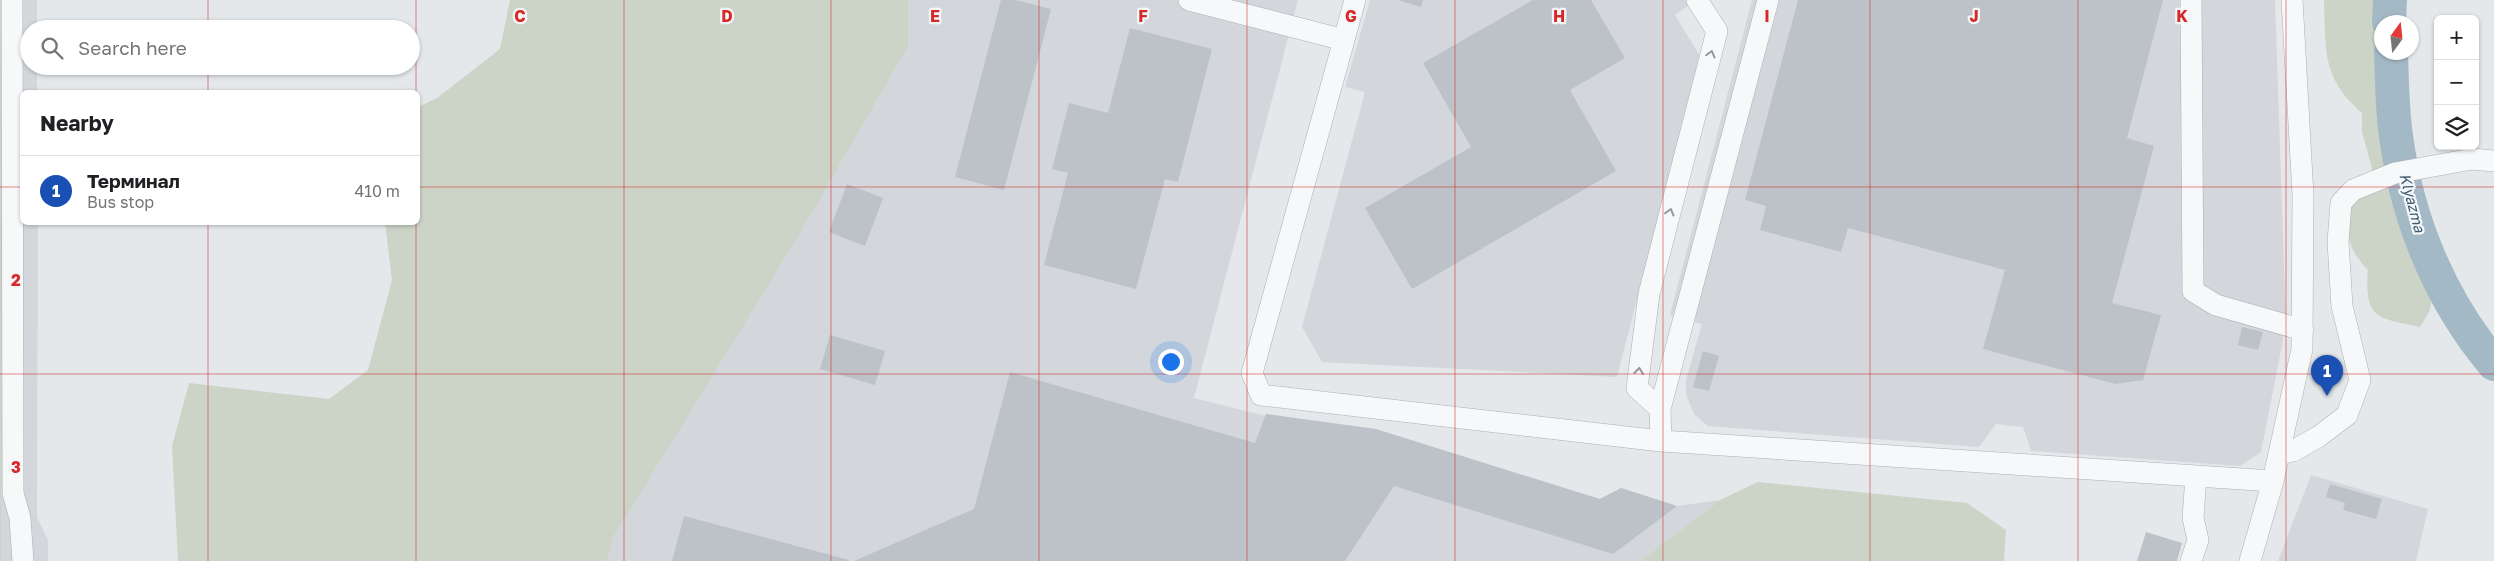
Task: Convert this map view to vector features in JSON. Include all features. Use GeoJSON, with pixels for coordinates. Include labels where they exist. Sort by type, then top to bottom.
{"type":"FeatureCollection","features":[{"type":"Feature","properties":{"kind":"street"},"geometry":{"type":"LineString","coordinates":[[12,0],[13,493],[20,518],[23,561]]}},
{"type":"Feature","properties":{"kind":"street"},"geometry":{"type":"LineString","coordinates":[[1189,0],[1344,40]]}},
{"type":"Feature","properties":{"kind":"street"},"geometry":{"type":"LineString","coordinates":[[1355,0],[1252,373],[1261,396],[1661,441],[2273,481]]}},
{"type":"Feature","properties":{"kind":"street"},"geometry":{"type":"LineString","coordinates":[[1660,409],[1637,388],[1649,294],[1717,31],[1697,0]]}},
{"type":"Feature","properties":{"kind":"street"},"geometry":{"type":"LineString","coordinates":[[1661,441],[1660,409],[1768,0]]}},
{"type":"Feature","properties":{"kind":"street"},"geometry":{"type":"LineString","coordinates":[[2191,0],[2193,291],[2216,305],[2303,330]]}},
{"type":"Feature","properties":{"kind":"street"},"geometry":{"type":"LineString","coordinates":[[2250,561],[2273,481],[2302,349],[2303,195],[2292,0]]}},
{"type":"Feature","properties":{"kind":"street"},"geometry":{"type":"LineString","coordinates":[[2279,454],[2293,450],[2318,437],[2347,415],[2360,380],[2342,306],[2338,242],[2341,203],[2353,190],[2395,173],[2472,159],[2494,161]]}},
{"type":"Feature","properties":{"kind":"street"},"geometry":{"type":"LineString","coordinates":[[2191,561],[2198,540],[2193,518],[2196,476]]}},
{"type":"Feature","properties":{"kind":"shaded area"},"geometry":{"type":"Polygon","coordinates":[[[0,0],[37,0],[37,20],[20,20],[20,75],[37,75],[37,90],[20,90],[20,225],[38,225],[37,517],[48,540],[48,561],[0,561],[0,0]]]}},
{"type":"Feature","properties":{"kind":"shaded area"},"geometry":{"type":"Polygon","coordinates":[[[908,0],[1298,0],[1194,398],[1600,499],[1621,488],[1677,506],[1720,500],[1640,561],[607,561],[614,536],[907,46],[908,0]]]}},
{"type":"Feature","properties":{"kind":"shaded area"},"geometry":{"type":"Polygon","coordinates":[[[1370,0],[1697,0],[1675,15],[1700,56],[1617,377],[1322,362],[1302,327],[1365,92],[1345,87],[1370,0]]]}},
{"type":"Feature","properties":{"kind":"shaded area"},"geometry":{"type":"Polygon","coordinates":[[[1752,0],[2275,0],[2286,325],[2261,452],[2240,466],[2031,451],[2023,427],[1996,424],[1979,447],[1708,426],[1694,414],[1686,395],[1686,380],[1702,324],[1670,315],[1752,0]]]}},
{"type":"Feature","properties":{"kind":"shaded area"},"geometry":{"type":"Polygon","coordinates":[[[2311,475],[2428,509],[2416,561],[2278,561],[2311,475]]]}},
{"type":"Feature","properties":{"kind":"green space"},"geometry":{"type":"Polygon","coordinates":[[[0,0],[3,0],[1,561],[0,561],[0,0]]]}},
{"type":"Feature","properties":{"kind":"green space"},"geometry":{"type":"Polygon","coordinates":[[[510,0],[908,0],[908,46],[800,233],[614,536],[607,561],[178,561],[172,446],[189,383],[329,399],[368,370],[392,280],[385,225],[420,225],[420,106],[437,98],[500,49],[510,0]]]}},
{"type":"Feature","properties":{"kind":"green space"},"geometry":{"type":"Polygon","coordinates":[[[2324,0],[2381,0],[2382,15],[2374,15],[2374,60],[2383,60],[2380,81],[2380,122],[2395,173],[2399,209],[2433,292],[2430,310],[2420,327],[2393,321],[2376,314],[2368,298],[2368,270],[2354,252],[2348,228],[2351,198],[2366,187],[2372,168],[2362,132],[2362,113],[2349,100],[2332,75],[2328,62],[2324,0]]]}},
{"type":"Feature","properties":{"kind":"green space"},"geometry":{"type":"Polygon","coordinates":[[[1758,482],[1967,503],[2006,530],[2004,561],[1640,561],[1720,500],[1758,482]]]}},
{"type":"Feature","properties":{"kind":"building"},"geometry":{"type":"Polygon","coordinates":[[[1001,0],[1015,0],[1051,9],[1004,190],[955,177],[1001,0]]]}},
{"type":"Feature","properties":{"kind":"building"},"geometry":{"type":"Polygon","coordinates":[[[1398,0],[1423,0],[1421,7],[1398,0]]]}},
{"type":"Feature","properties":{"kind":"building"},"geometry":{"type":"Polygon","coordinates":[[[1533,0],[1591,0],[1625,58],[1570,90],[1616,171],[1412,289],[1365,208],[1471,147],[1423,63],[1533,0]]]}},
{"type":"Feature","properties":{"kind":"building"},"geometry":{"type":"Polygon","coordinates":[[[1798,0],[2163,0],[2127,138],[2154,146],[2112,303],[2161,315],[2143,380],[2116,384],[1983,349],[2005,270],[1848,228],[1841,252],[1760,230],[1766,206],[1745,200],[1798,0]]]}},
{"type":"Feature","properties":{"kind":"building"},"geometry":{"type":"Polygon","coordinates":[[[1130,28],[1212,49],[1178,182],[1165,179],[1136,289],[1044,265],[1068,173],[1052,169],[1069,103],[1108,113],[1130,28]]]}},
{"type":"Feature","properties":{"kind":"building"},"geometry":{"type":"Polygon","coordinates":[[[847,184],[883,198],[865,246],[829,232],[847,184]]]}},
{"type":"Feature","properties":{"kind":"building"},"geometry":{"type":"Polygon","coordinates":[[[2242,327],[2263,332],[2258,350],[2238,345],[2242,327]]]}},
{"type":"Feature","properties":{"kind":"building"},"geometry":{"type":"Polygon","coordinates":[[[830,335],[885,351],[875,385],[820,369],[830,335]]]}},
{"type":"Feature","properties":{"kind":"building"},"geometry":{"type":"Polygon","coordinates":[[[1703,351],[1719,356],[1709,391],[1693,387],[1703,351]]]}},
{"type":"Feature","properties":{"kind":"building"},"geometry":{"type":"Polygon","coordinates":[[[1010,372],[1255,443],[1266,414],[1376,429],[1600,499],[1621,488],[1677,506],[1613,554],[1394,486],[1345,561],[854,561],[974,509],[1010,372]]]}},
{"type":"Feature","properties":{"kind":"building"},"geometry":{"type":"Polygon","coordinates":[[[2330,484],[2382,499],[2376,519],[2343,510],[2345,503],[2326,497],[2330,484]]]}},
{"type":"Feature","properties":{"kind":"building"},"geometry":{"type":"Polygon","coordinates":[[[684,516],[849,560],[849,561],[672,561],[684,516]]]}},
{"type":"Feature","properties":{"kind":"building"},"geometry":{"type":"Polygon","coordinates":[[[2146,532],[2182,543],[2177,561],[2137,561],[2146,532]]]}},
{"type":"Feature","properties":{"kind":"waterway","name":"Klyazma"},"geometry":{"type":"LineString","coordinates":[[2389,15],[2390,0]]}},
{"type":"Feature","properties":{"kind":"waterway","name":"Klyazma"},"geometry":{"type":"LineString","coordinates":[[2391,60],[2396,136],[2408,198],[2418,228],[2442,286],[2457,313],[2494,364]]}},
{"type":"Feature","properties":{"kind":"place","name":"Терминал"},"geometry":{"type":"Point","coordinates":[2327,396]}}]}
